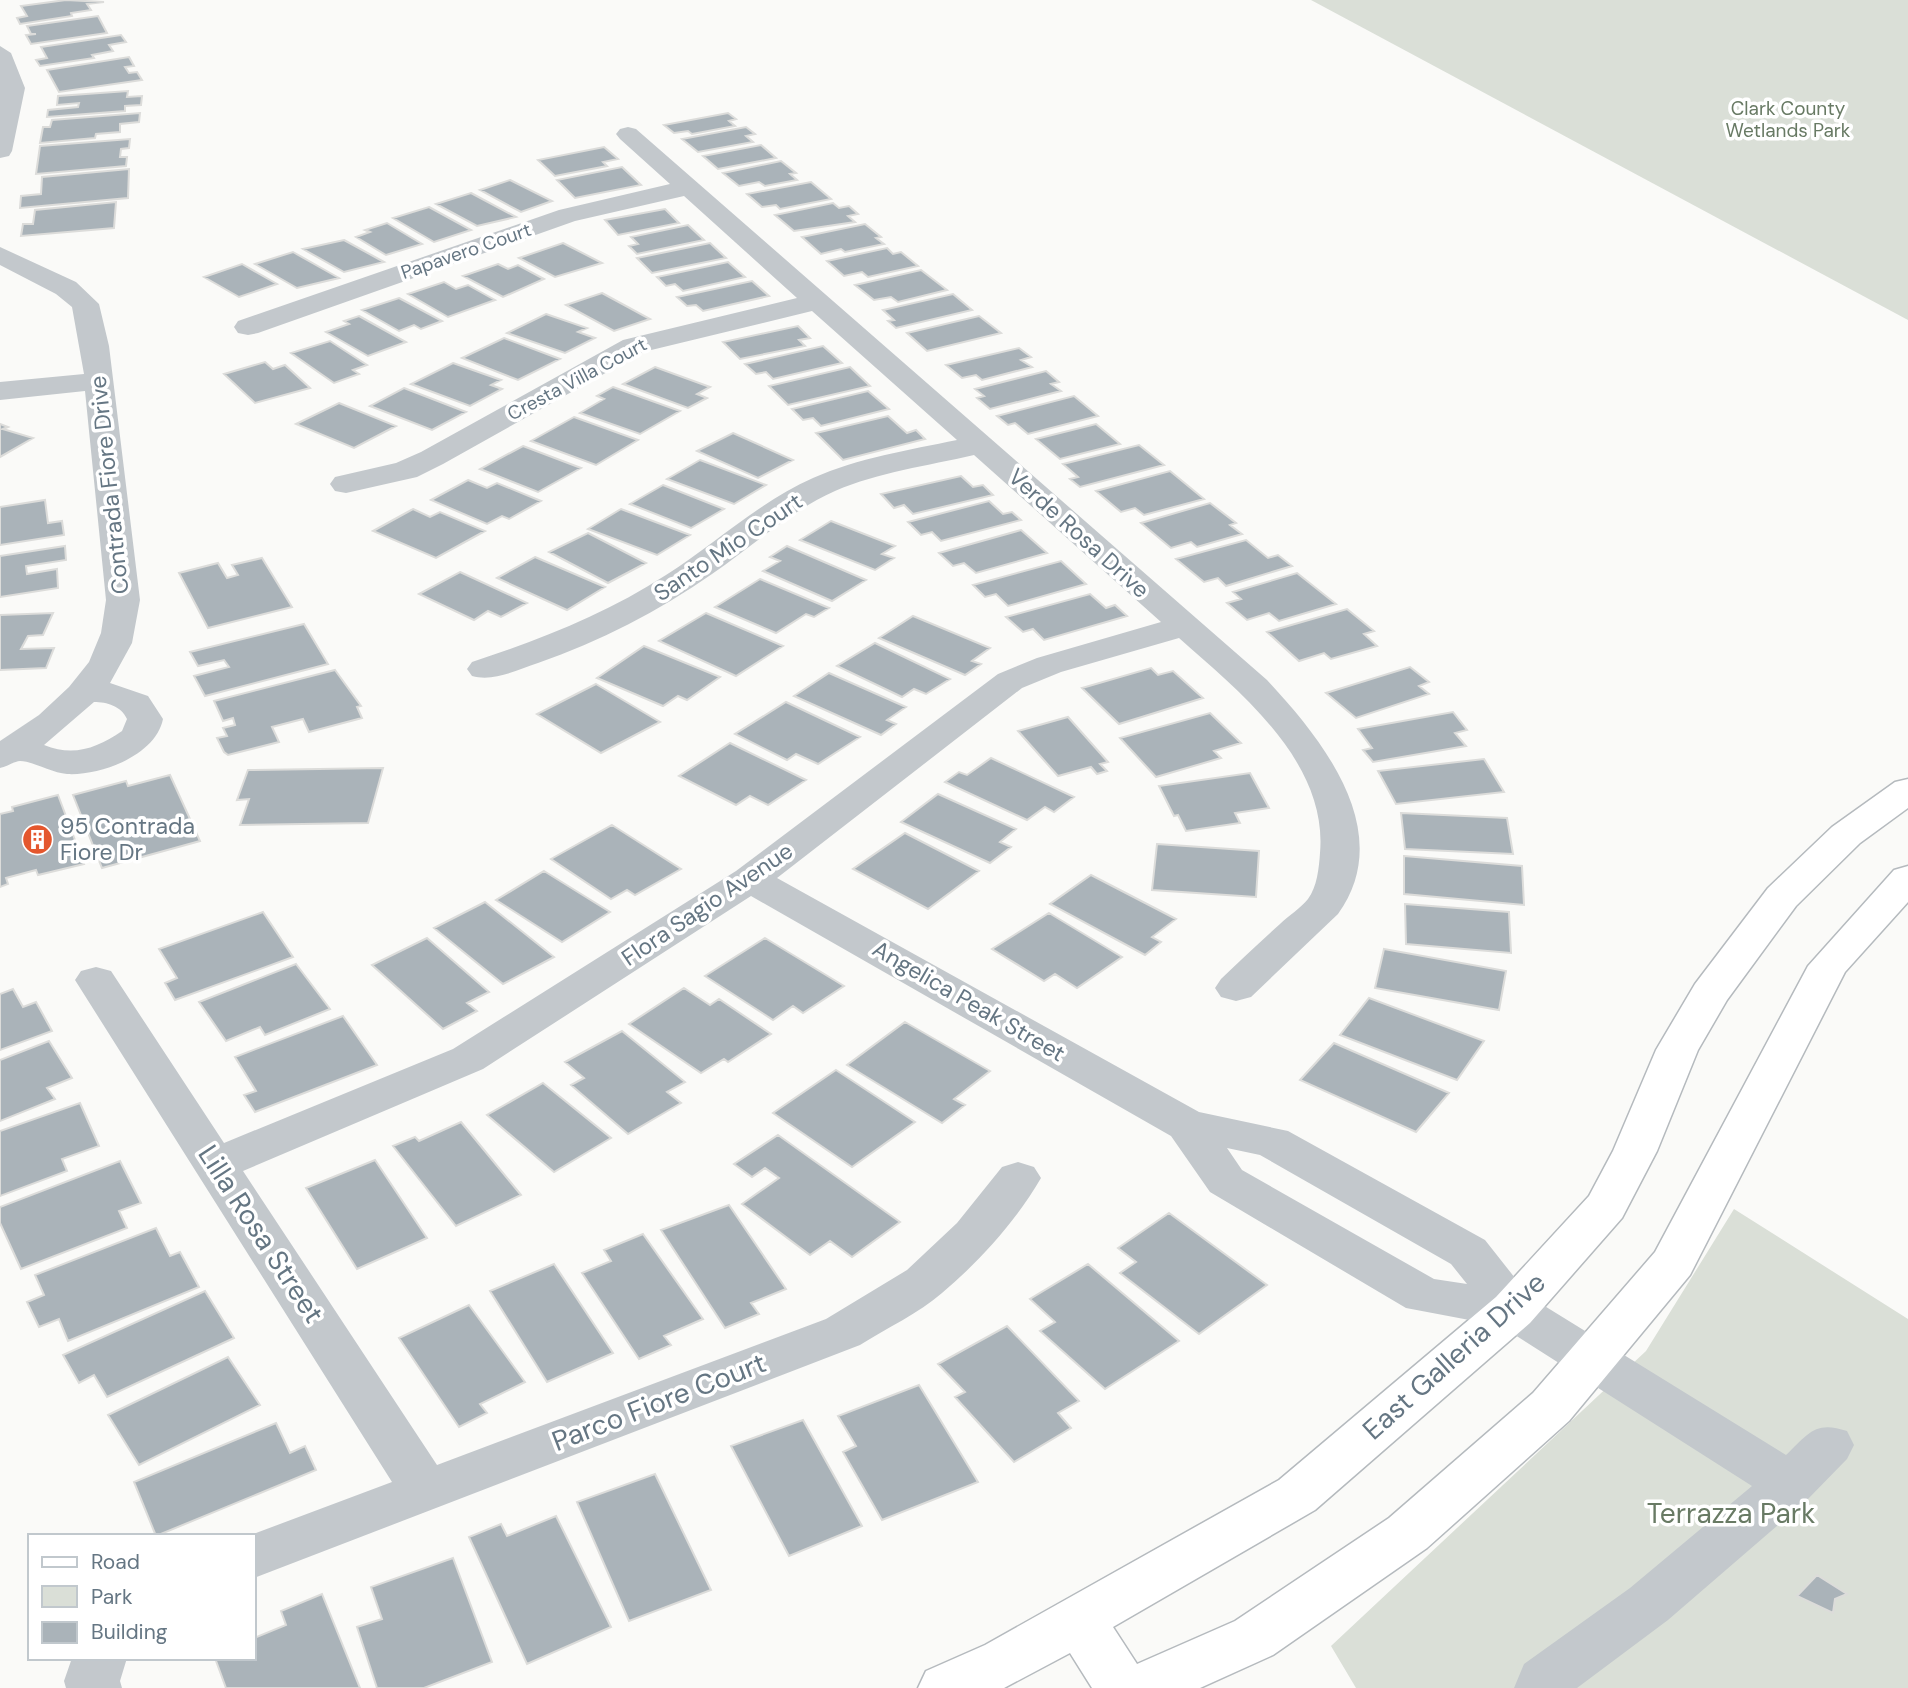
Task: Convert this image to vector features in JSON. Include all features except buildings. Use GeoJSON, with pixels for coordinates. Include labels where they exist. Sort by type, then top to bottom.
{"type":"FeatureCollection","features":[{"type":"Feature","properties":{"kind":"main road","name":"East Galleria Drive"},"geometry":{"type":"LineString","coordinates":[[946,1688],[1005,1662],[1297,1495],[1513,1310],[1606,1206],[1635,1151],[1677,1050],[1710,994],[1782,897],[1846,835],[1908,790]]}},
{"type":"Feature","properties":{"kind":"main road"},"geometry":{"type":"LineString","coordinates":[[1142,1688],[1254,1639],[1408,1533],[1551,1407],[1673,1263],[1828,966],[1908,878]]}},
{"type":"Feature","properties":{"kind":"main road"},"geometry":{"type":"LineString","coordinates":[[1079,1620],[1122,1688]]}},
{"type":"Feature","properties":{"kind":"street"},"geometry":{"type":"LineString","coordinates":[[0,53],[13,88],[0,151]]}},
{"type":"Feature","properties":{"kind":"street","name":"Verde Rosa Drive"},"geometry":{"type":"LineString","coordinates":[[628,134],[1255,687],[1291,726],[1318,765],[1335,811],[1341,858],[1328,901],[1236,988]]}},
{"type":"Feature","properties":{"kind":"street","name":"Papavero Court"},"geometry":{"type":"LineString","coordinates":[[248,327],[568,215],[688,188]]}},
{"type":"Feature","properties":{"kind":"street","name":"Contrada Fiore Drive"},"geometry":{"type":"LineString","coordinates":[[0,255],[65,288],[85,304],[95,346],[123,600],[116,642],[101,671],[56,720],[8,752]]}},
{"type":"Feature","properties":{"kind":"street","name":"Cresta Villa Court"},"geometry":{"type":"LineString","coordinates":[[346,484],[406,470],[432,458],[633,345],[686,330],[818,301]]}},
{"type":"Feature","properties":{"kind":"street"},"geometry":{"type":"LineString","coordinates":[[0,391],[97,381]]}},
{"type":"Feature","properties":{"kind":"street","name":"Santo Mio Court"},"geometry":{"type":"LineString","coordinates":[[484,669],[550,649],[625,616],[699,569],[805,494],[855,475],[979,444]]}},
{"type":"Feature","properties":{"kind":"street","name":"Flora Sagio Avenue"},"geometry":{"type":"LineString","coordinates":[[217,1164],[468,1059],[750,879],[963,714],[1010,681],[1049,665],[1184,626]]}},
{"type":"Feature","properties":{"kind":"street"},"geometry":{"type":"LineString","coordinates":[[8,752],[72,763],[96,759],[132,743],[142,730],[145,718],[142,709],[118,695],[86,689]]}},
{"type":"Feature","properties":{"kind":"street","name":"Angelica Peak Street"},"geometry":{"type":"LineString","coordinates":[[750,879],[1187,1125],[1226,1181],[1423,1295],[1513,1310],[1789,1485]]}},
{"type":"Feature","properties":{"kind":"street","name":"Lilla Rosa Street"},"geometry":{"type":"LineString","coordinates":[[96,980],[425,1490]]}},
{"type":"Feature","properties":{"kind":"street","name":"Parco Fiore Court"},"geometry":{"type":"LineString","coordinates":[[256,1555],[843,1332],[924,1282],[973,1235],[1018,1178]]}},
{"type":"Feature","properties":{"kind":"street"},"geometry":{"type":"LineString","coordinates":[[1542,1688],[1544,1681],[1649,1604],[1789,1485],[1829,1445]]}},
{"type":"Feature","properties":{"kind":"street"},"geometry":{"type":"LineString","coordinates":[[94,1688],[92,1681],[99,1660]]}},
{"type":"Feature","properties":{"kind":"green space","name":"Clark County Wetlands Park"},"geometry":{"type":"Polygon","coordinates":[[[1311,0],[1908,0],[1908,320],[1311,0]]]}},
{"type":"Feature","properties":{"kind":"green space","name":"Terrazza Park"},"geometry":{"type":"Polygon","coordinates":[[[1734,1209],[1908,1319],[1908,1688],[1356,1688],[1331,1646],[1646,1351],[1734,1209]]]}},
{"type":"Feature","properties":{"kind":"place","name":"95 Contrada Fiore Dr"},"geometry":{"type":"Point","coordinates":[37,839]}}]}
